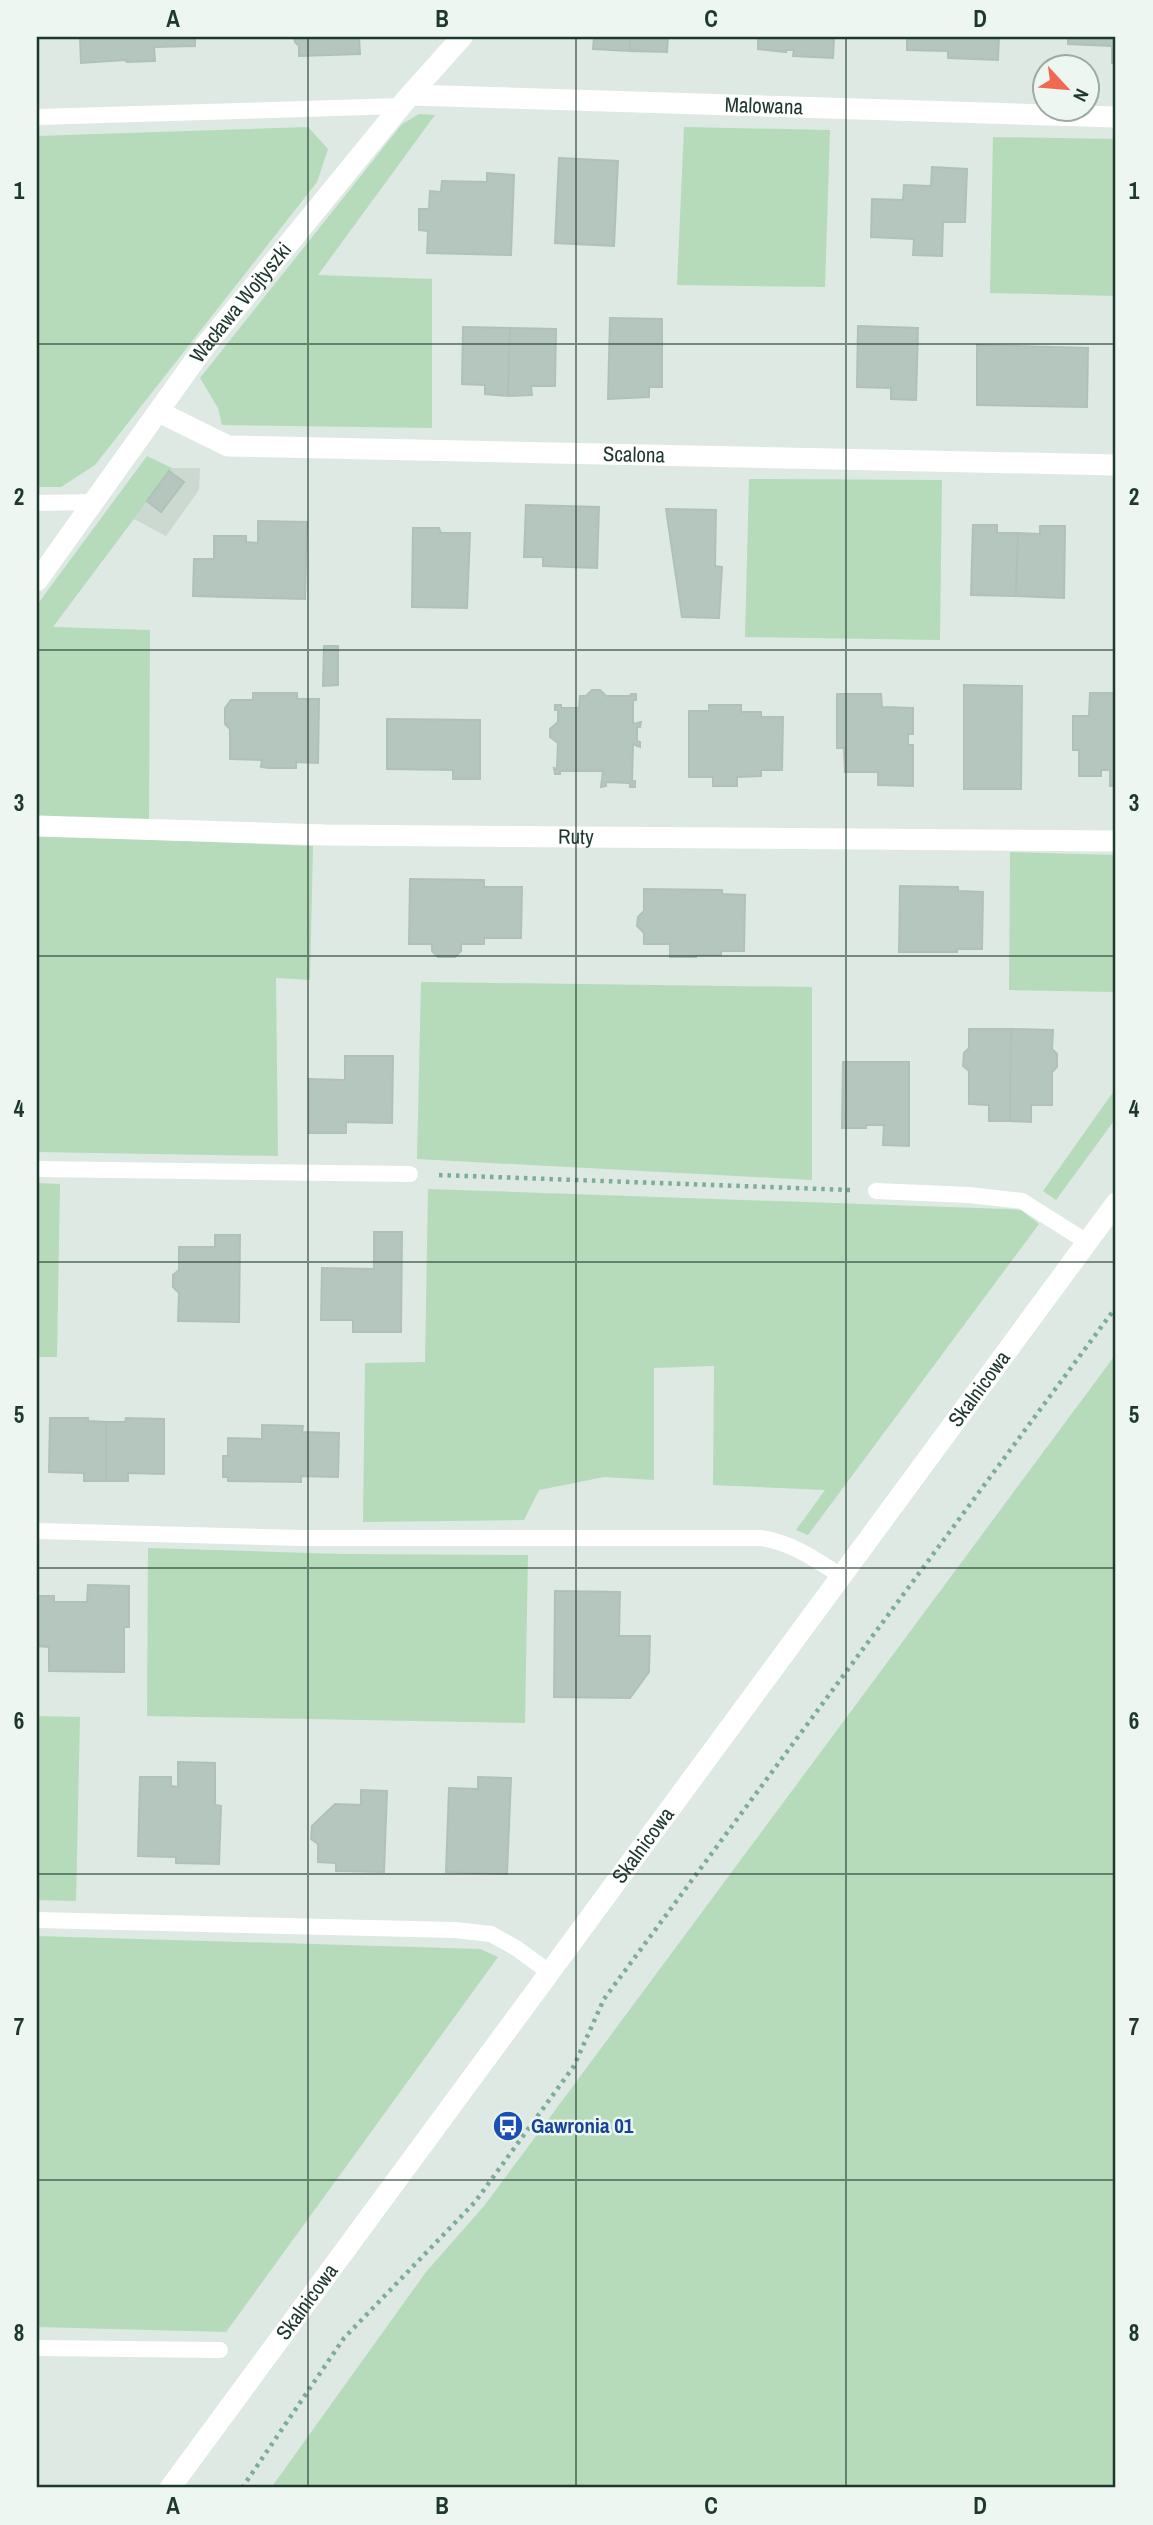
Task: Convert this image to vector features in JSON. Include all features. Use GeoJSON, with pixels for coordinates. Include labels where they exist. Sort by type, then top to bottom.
{"type":"FeatureCollection","features":[{"type":"Feature","properties":{"kind":"street","name":"Wacława Wojtyszki"},"geometry":{"type":"LineString","coordinates":[[37,581],[205,346],[406,100],[462,37]]}},
{"type":"Feature","properties":{"kind":"street","name":"Malowana"},"geometry":{"type":"LineString","coordinates":[[406,100],[1116,117]]}},
{"type":"Feature","properties":{"kind":"street","name":"Scalona"},"geometry":{"type":"LineString","coordinates":[[159,412],[228,446],[1116,465]]}},
{"type":"Feature","properties":{"kind":"street","name":"Ruty"},"geometry":{"type":"LineString","coordinates":[[37,825],[326,835],[1116,841]]}},
{"type":"Feature","properties":{"kind":"street","name":"Skalnicowa"},"geometry":{"type":"LineString","coordinates":[[170,2488],[1116,1203]]}},
{"type":"Feature","properties":{"kind":"lane"},"geometry":{"type":"LineString","coordinates":[[37,117],[406,100]]}},
{"type":"Feature","properties":{"kind":"lane"},"geometry":{"type":"LineString","coordinates":[[37,503],[95,502]]}},
{"type":"Feature","properties":{"kind":"lane"},"geometry":{"type":"LineString","coordinates":[[37,1170],[410,1174]]}},
{"type":"Feature","properties":{"kind":"lane"},"geometry":{"type":"LineString","coordinates":[[876,1191],[969,1195],[1022,1201],[1087,1242]]}},
{"type":"Feature","properties":{"kind":"lane"},"geometry":{"type":"LineString","coordinates":[[37,1531],[302,1538],[761,1538],[780,1541],[806,1553],[841,1576]]}},
{"type":"Feature","properties":{"kind":"lane"},"geometry":{"type":"LineString","coordinates":[[37,1920],[455,1930],[491,1934],[516,1948],[548,1972]]}},
{"type":"Feature","properties":{"kind":"lane"},"geometry":{"type":"LineString","coordinates":[[37,2348],[220,2350]]}},
{"type":"Feature","properties":{"kind":"path"},"geometry":{"type":"LineString","coordinates":[[410,1174],[876,1191]]}},
{"type":"Feature","properties":{"kind":"path"},"geometry":{"type":"LineString","coordinates":[[242,2488],[344,2338],[475,2202],[574,2066],[604,1999],[1116,1307]]}},
{"type":"Feature","properties":{"kind":"shaded area"},"geometry":{"type":"Polygon","coordinates":[[[172,468],[200,468],[199,490],[166,536],[134,519],[172,468]]]}},
{"type":"Feature","properties":{"kind":"green space"},"geometry":{"type":"Polygon","coordinates":[[[419,114],[435,115],[318,275],[432,279],[432,428],[222,425],[218,408],[200,378],[402,124],[419,114]]]}},
{"type":"Feature","properties":{"kind":"green space"},"geometry":{"type":"Polygon","coordinates":[[[308,127],[328,149],[317,182],[95,465],[61,487],[37,487],[37,136],[308,127]]]}},
{"type":"Feature","properties":{"kind":"green space"},"geometry":{"type":"Polygon","coordinates":[[[684,127],[830,130],[825,287],[677,285],[684,127]]]}},
{"type":"Feature","properties":{"kind":"green space"},"geometry":{"type":"Polygon","coordinates":[[[993,137],[1116,139],[1116,296],[990,293],[993,137]]]}},
{"type":"Feature","properties":{"kind":"green space"},"geometry":{"type":"Polygon","coordinates":[[[147,456],[172,468],[53,627],[150,630],[149,820],[37,816],[37,605],[147,456]]]}},
{"type":"Feature","properties":{"kind":"green space"},"geometry":{"type":"Polygon","coordinates":[[[749,479],[942,480],[940,640],[745,637],[749,479]]]}},
{"type":"Feature","properties":{"kind":"green space"},"geometry":{"type":"Polygon","coordinates":[[[37,835],[313,846],[310,980],[276,978],[278,1156],[37,1152],[37,835]]]}},
{"type":"Feature","properties":{"kind":"green space"},"geometry":{"type":"Polygon","coordinates":[[[1010,852],[1116,855],[1116,992],[1009,990],[1010,852]]]}},
{"type":"Feature","properties":{"kind":"green space"},"geometry":{"type":"Polygon","coordinates":[[[421,982],[812,987],[812,1180],[417,1159],[421,982]]]}},
{"type":"Feature","properties":{"kind":"green space"},"geometry":{"type":"Polygon","coordinates":[[[1116,1088],[1116,1118],[1056,1200],[1043,1191],[1116,1088]]]}},
{"type":"Feature","properties":{"kind":"green space"},"geometry":{"type":"Polygon","coordinates":[[[37,1183],[60,1184],[57,1357],[37,1357],[37,1183]]]}},
{"type":"Feature","properties":{"kind":"green space"},"geometry":{"type":"Polygon","coordinates":[[[428,1189],[1006,1209],[1021,1210],[1039,1224],[808,1535],[796,1530],[825,1490],[713,1485],[714,1366],[654,1368],[654,1480],[604,1477],[539,1490],[524,1520],[363,1522],[365,1363],[425,1362],[428,1189]]]}},
{"type":"Feature","properties":{"kind":"green space"},"geometry":{"type":"Polygon","coordinates":[[[1116,1354],[1116,2488],[271,2488],[426,2272],[484,2206],[1116,1354]]]}},
{"type":"Feature","properties":{"kind":"green space"},"geometry":{"type":"Polygon","coordinates":[[[148,1548],[341,1554],[528,1555],[525,1723],[147,1716],[148,1548]]]}},
{"type":"Feature","properties":{"kind":"green space"},"geometry":{"type":"Polygon","coordinates":[[[37,1716],[80,1717],[76,1901],[37,1900],[37,1716]]]}},
{"type":"Feature","properties":{"kind":"green space"},"geometry":{"type":"Polygon","coordinates":[[[37,1936],[480,1949],[498,1957],[226,2332],[37,2327],[37,1936]]]}},
{"type":"Feature","properties":{"kind":"building"},"geometry":{"type":"Polygon","coordinates":[[[80,37],[195,37],[195,46],[154,47],[155,61],[81,63],[80,37]]]}},
{"type":"Feature","properties":{"kind":"building"},"geometry":{"type":"Polygon","coordinates":[[[294,37],[359,37],[360,54],[299,56],[299,46],[294,37]]]}},
{"type":"Feature","properties":{"kind":"building"},"geometry":{"type":"Polygon","coordinates":[[[594,37],[630,37],[630,51],[593,49],[594,37]]]}},
{"type":"Feature","properties":{"kind":"building"},"geometry":{"type":"Polygon","coordinates":[[[630,37],[668,37],[667,52],[630,51],[630,37]]]}},
{"type":"Feature","properties":{"kind":"building"},"geometry":{"type":"Polygon","coordinates":[[[758,37],[834,37],[833,58],[793,56],[794,50],[785,50],[786,52],[758,49],[758,37]]]}},
{"type":"Feature","properties":{"kind":"building"},"geometry":{"type":"Polygon","coordinates":[[[907,37],[999,37],[998,60],[948,58],[948,51],[907,50],[907,37]]]}},
{"type":"Feature","properties":{"kind":"building"},"geometry":{"type":"Polygon","coordinates":[[[1068,37],[1116,37],[1116,63],[1112,63],[1112,46],[1068,44],[1068,37]]]}},
{"type":"Feature","properties":{"kind":"building"},"geometry":{"type":"Polygon","coordinates":[[[559,158],[618,161],[614,246],[555,243],[559,158]]]}},
{"type":"Feature","properties":{"kind":"building"},"geometry":{"type":"Polygon","coordinates":[[[932,167],[967,169],[965,222],[943,222],[942,256],[913,255],[914,239],[871,237],[872,199],[903,200],[904,185],[931,186],[932,167]]]}},
{"type":"Feature","properties":{"kind":"building"},"geometry":{"type":"Polygon","coordinates":[[[487,173],[514,175],[511,255],[427,253],[428,231],[419,230],[419,209],[429,209],[430,191],[441,192],[442,181],[487,182],[487,173]]]}},
{"type":"Feature","properties":{"kind":"building"},"geometry":{"type":"Polygon","coordinates":[[[610,318],[662,319],[662,387],[649,387],[649,397],[608,399],[610,318]]]}},
{"type":"Feature","properties":{"kind":"building"},"geometry":{"type":"Polygon","coordinates":[[[858,326],[918,328],[916,400],[891,399],[891,388],[857,387],[858,326]]]}},
{"type":"Feature","properties":{"kind":"building"},"geometry":{"type":"Polygon","coordinates":[[[463,327],[510,328],[508,396],[485,394],[485,385],[462,384],[463,327]]]}},
{"type":"Feature","properties":{"kind":"building"},"geometry":{"type":"Polygon","coordinates":[[[510,328],[556,329],[555,386],[531,386],[532,395],[508,396],[510,328]]]}},
{"type":"Feature","properties":{"kind":"building"},"geometry":{"type":"Polygon","coordinates":[[[977,345],[1088,348],[1087,407],[977,405],[977,345]]]}},
{"type":"Feature","properties":{"kind":"building"},"geometry":{"type":"Polygon","coordinates":[[[169,471],[184,482],[161,512],[147,501],[169,471]]]}},
{"type":"Feature","properties":{"kind":"building"},"geometry":{"type":"Polygon","coordinates":[[[526,505],[599,507],[597,568],[543,566],[543,557],[524,557],[526,505]]]}},
{"type":"Feature","properties":{"kind":"building"},"geometry":{"type":"Polygon","coordinates":[[[666,509],[716,510],[715,566],[722,567],[719,618],[682,617],[666,509]]]}},
{"type":"Feature","properties":{"kind":"building"},"geometry":{"type":"Polygon","coordinates":[[[258,521],[307,522],[305,599],[193,596],[194,559],[214,559],[214,536],[246,536],[246,542],[258,543],[258,521]]]}},
{"type":"Feature","properties":{"kind":"building"},"geometry":{"type":"Polygon","coordinates":[[[973,525],[997,525],[997,533],[1018,533],[1016,596],[971,595],[973,525]]]}},
{"type":"Feature","properties":{"kind":"building"},"geometry":{"type":"Polygon","coordinates":[[[1040,526],[1065,526],[1064,598],[1016,596],[1018,533],[1040,534],[1040,526]]]}},
{"type":"Feature","properties":{"kind":"building"},"geometry":{"type":"Polygon","coordinates":[[[413,528],[439,528],[441,533],[470,533],[467,608],[412,607],[413,528]]]}},
{"type":"Feature","properties":{"kind":"building"},"geometry":{"type":"Polygon","coordinates":[[[324,646],[338,646],[338,685],[323,686],[324,646]]]}},
{"type":"Feature","properties":{"kind":"building"},"geometry":{"type":"Polygon","coordinates":[[[964,685],[1022,686],[1021,789],[964,789],[964,685]]]}},
{"type":"Feature","properties":{"kind":"building"},"geometry":{"type":"Polygon","coordinates":[[[592,690],[600,690],[606,696],[636,694],[636,700],[633,700],[633,724],[641,722],[640,727],[637,727],[640,747],[633,744],[632,781],[635,781],[635,787],[630,787],[630,783],[606,782],[606,786],[601,787],[603,771],[560,771],[560,774],[555,774],[558,743],[550,737],[550,729],[558,722],[555,705],[561,705],[561,708],[579,708],[580,696],[586,696],[592,690]]]}},
{"type":"Feature","properties":{"kind":"building"},"geometry":{"type":"Polygon","coordinates":[[[253,693],[297,693],[297,699],[319,699],[318,763],[296,762],[296,768],[269,768],[261,767],[262,760],[230,759],[230,729],[225,724],[225,708],[231,700],[253,700],[253,693]]]}},
{"type":"Feature","properties":{"kind":"building"},"geometry":{"type":"Polygon","coordinates":[[[1090,693],[1116,693],[1116,786],[1110,786],[1110,770],[1101,770],[1101,776],[1079,776],[1079,750],[1073,750],[1073,716],[1089,716],[1090,693]]]}},
{"type":"Feature","properties":{"kind":"building"},"geometry":{"type":"Polygon","coordinates":[[[837,694],[881,694],[882,707],[913,708],[913,734],[908,734],[908,745],[913,745],[913,786],[878,785],[878,772],[845,772],[844,748],[837,748],[837,694]]]}},
{"type":"Feature","properties":{"kind":"building"},"geometry":{"type":"Polygon","coordinates":[[[709,705],[741,705],[741,712],[761,712],[761,717],[783,717],[782,770],[761,770],[761,776],[737,777],[737,786],[713,786],[713,777],[689,777],[689,711],[709,711],[709,705]]]}},
{"type":"Feature","properties":{"kind":"building"},"geometry":{"type":"Polygon","coordinates":[[[387,719],[480,720],[480,779],[453,779],[453,770],[387,769],[387,719]]]}},
{"type":"Feature","properties":{"kind":"building"},"geometry":{"type":"Polygon","coordinates":[[[410,879],[484,880],[484,887],[522,887],[521,938],[484,938],[484,944],[461,944],[461,951],[455,957],[438,957],[432,951],[432,944],[409,944],[410,879]]]}},
{"type":"Feature","properties":{"kind":"building"},"geometry":{"type":"Polygon","coordinates":[[[900,886],[958,887],[958,891],[983,892],[982,949],[899,952],[900,886]]]}},
{"type":"Feature","properties":{"kind":"building"},"geometry":{"type":"Polygon","coordinates":[[[644,889],[722,890],[722,894],[745,895],[744,951],[721,951],[721,955],[670,957],[670,944],[644,944],[644,933],[637,926],[638,917],[644,911],[644,889]]]}},
{"type":"Feature","properties":{"kind":"building"},"geometry":{"type":"Polygon","coordinates":[[[969,1029],[1011,1029],[1010,1121],[989,1121],[989,1105],[969,1104],[969,1071],[963,1066],[964,1053],[969,1048],[969,1029]]]}},
{"type":"Feature","properties":{"kind":"building"},"geometry":{"type":"Polygon","coordinates":[[[1011,1029],[1053,1030],[1052,1049],[1057,1054],[1057,1067],[1052,1072],[1052,1105],[1031,1105],[1031,1122],[1010,1121],[1011,1029]]]}},
{"type":"Feature","properties":{"kind":"building"},"geometry":{"type":"Polygon","coordinates":[[[345,1056],[393,1056],[392,1123],[346,1122],[346,1133],[309,1133],[309,1079],[345,1080],[345,1056]]]}},
{"type":"Feature","properties":{"kind":"building"},"geometry":{"type":"Polygon","coordinates":[[[843,1062],[909,1062],[909,1146],[883,1145],[884,1125],[842,1128],[843,1062]]]}},
{"type":"Feature","properties":{"kind":"building"},"geometry":{"type":"Polygon","coordinates":[[[374,1232],[402,1232],[401,1332],[353,1332],[353,1320],[321,1320],[322,1268],[374,1269],[374,1232]]]}},
{"type":"Feature","properties":{"kind":"building"},"geometry":{"type":"Polygon","coordinates":[[[215,1235],[240,1235],[239,1322],[178,1321],[179,1293],[173,1287],[173,1275],[179,1270],[179,1247],[215,1247],[215,1235]]]}},
{"type":"Feature","properties":{"kind":"building"},"geometry":{"type":"Polygon","coordinates":[[[50,1418],[88,1418],[88,1421],[106,1422],[106,1481],[84,1481],[84,1473],[49,1472],[50,1418]]]}},
{"type":"Feature","properties":{"kind":"building"},"geometry":{"type":"Polygon","coordinates":[[[126,1418],[164,1419],[164,1474],[128,1473],[128,1481],[106,1481],[106,1422],[125,1422],[126,1418]]]}},
{"type":"Feature","properties":{"kind":"building"},"geometry":{"type":"Polygon","coordinates":[[[262,1425],[303,1426],[302,1432],[339,1433],[338,1477],[301,1476],[301,1482],[228,1481],[228,1477],[223,1477],[223,1456],[228,1456],[228,1438],[262,1439],[262,1425]]]}},
{"type":"Feature","properties":{"kind":"building"},"geometry":{"type":"Polygon","coordinates":[[[88,1585],[129,1586],[129,1627],[124,1627],[124,1672],[49,1671],[49,1647],[37,1646],[37,1596],[54,1596],[54,1602],[87,1602],[88,1585]]]}},
{"type":"Feature","properties":{"kind":"building"},"geometry":{"type":"Polygon","coordinates":[[[555,1591],[620,1592],[619,1636],[650,1636],[649,1672],[630,1698],[554,1697],[555,1591]]]}},
{"type":"Feature","properties":{"kind":"building"},"geometry":{"type":"Polygon","coordinates":[[[178,1762],[215,1763],[215,1805],[221,1806],[219,1864],[176,1863],[176,1857],[138,1856],[140,1777],[171,1777],[171,1786],[178,1787],[178,1762]]]}},
{"type":"Feature","properties":{"kind":"building"},"geometry":{"type":"Polygon","coordinates":[[[478,1777],[511,1778],[507,1874],[446,1872],[449,1788],[478,1789],[478,1777]]]}},
{"type":"Feature","properties":{"kind":"building"},"geometry":{"type":"Polygon","coordinates":[[[361,1790],[387,1791],[384,1872],[336,1871],[336,1863],[318,1862],[318,1844],[311,1839],[312,1826],[335,1804],[361,1805],[361,1790]]]}},
{"type":"Feature","properties":{"kind":"place","name":"Gawronia 01"},"geometry":{"type":"Point","coordinates":[508,2126]}}]}
